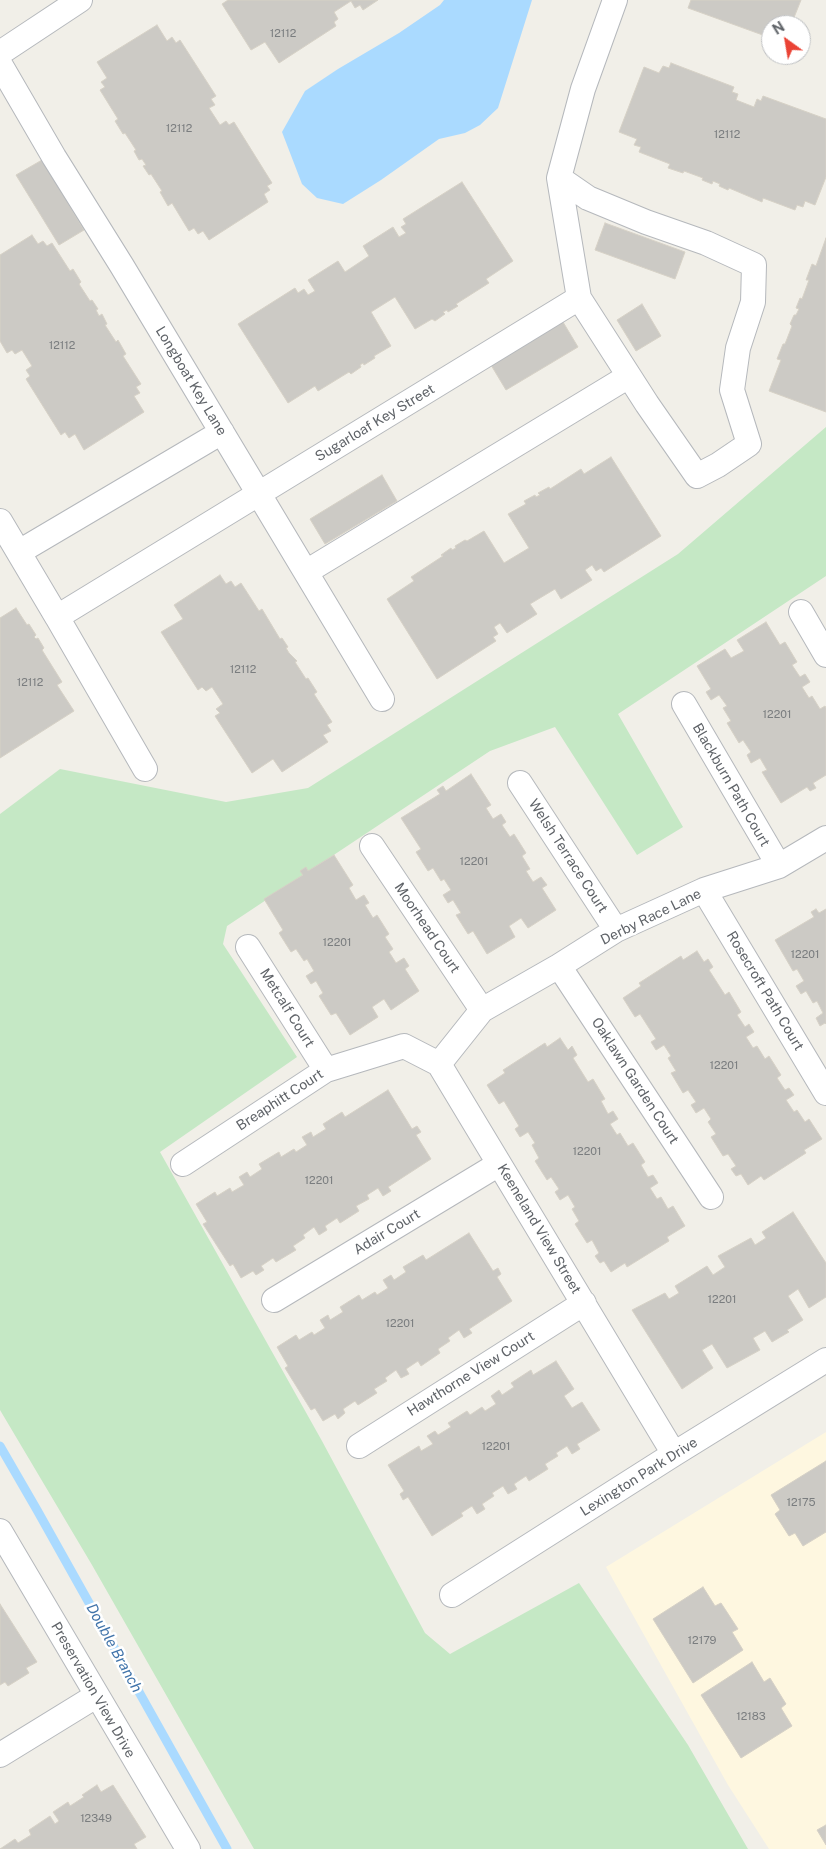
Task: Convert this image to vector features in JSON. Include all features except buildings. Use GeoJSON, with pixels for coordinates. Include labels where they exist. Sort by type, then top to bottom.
{"type":"FeatureCollection","features":[{"type":"Feature","properties":{"kind":"street"},"geometry":{"type":"LineString","coordinates":[[0,53],[80,0]]}},
{"type":"Feature","properties":{"kind":"street"},"geometry":{"type":"LineString","coordinates":[[559,178],[588,198],[646,222],[706,243],[754,265],[753,302],[738,348],[732,390],[749,444],[718,465],[697,476],[629,376],[580,298],[559,178],[583,88],[615,0]]}},
{"type":"Feature","properties":{"kind":"street","name":"Longboat Key Lane"},"geometry":{"type":"LineString","coordinates":[[0,64],[54,157],[122,266],[382,699]]}},
{"type":"Feature","properties":{"kind":"street","name":"Sugarloaf Key Street"},"geometry":{"type":"LineString","coordinates":[[57,617],[580,298]]}},
{"type":"Feature","properties":{"kind":"street"},"geometry":{"type":"LineString","coordinates":[[306,572],[629,376]]}},
{"type":"Feature","properties":{"kind":"street"},"geometry":{"type":"LineString","coordinates":[[19,552],[222,432]]}},
{"type":"Feature","properties":{"kind":"street"},"geometry":{"type":"LineString","coordinates":[[0,521],[145,769]]}},
{"type":"Feature","properties":{"kind":"street"},"geometry":{"type":"LineString","coordinates":[[801,612],[826,655]]}},
{"type":"Feature","properties":{"kind":"street","name":"Blackburn Path Court"},"geometry":{"type":"LineString","coordinates":[[684,704],[779,866]]}},
{"type":"Feature","properties":{"kind":"street","name":"Welsh Terrace Court"},"geometry":{"type":"LineString","coordinates":[[520,783],[616,930]]}},
{"type":"Feature","properties":{"kind":"street","name":"Derby Race Lane"},"geometry":{"type":"LineString","coordinates":[[482,1010],[559,966],[616,930],[704,890],[779,866],[826,838]]}},
{"type":"Feature","properties":{"kind":"street","name":"Moorhead Court"},"geometry":{"type":"LineString","coordinates":[[372,846],[482,1010]]}},
{"type":"Feature","properties":{"kind":"street","name":"Rosecroft Path Court"},"geometry":{"type":"LineString","coordinates":[[704,890],[826,1093]]}},
{"type":"Feature","properties":{"kind":"street","name":"Metcalf Court"},"geometry":{"type":"LineString","coordinates":[[248,947],[326,1070]]}},
{"type":"Feature","properties":{"kind":"street","name":"Oaklawn Garden Court"},"geometry":{"type":"LineString","coordinates":[[559,966],[711,1197]]}},
{"type":"Feature","properties":{"kind":"street"},"geometry":{"type":"LineString","coordinates":[[439,1064],[482,1010]]}},
{"type":"Feature","properties":{"kind":"street","name":"Breaphitt Court"},"geometry":{"type":"LineString","coordinates":[[183,1164],[326,1070],[404,1046],[439,1064]]}},
{"type":"Feature","properties":{"kind":"street","name":"Keeneland View Street"},"geometry":{"type":"LineString","coordinates":[[439,1064],[674,1454]]}},
{"type":"Feature","properties":{"kind":"street","name":"Adair Court"},"geometry":{"type":"LineString","coordinates":[[274,1300],[499,1164]]}},
{"type":"Feature","properties":{"kind":"street","name":"Hawthorne View Court"},"geometry":{"type":"LineString","coordinates":[[359,1446],[584,1303]]}},
{"type":"Feature","properties":{"kind":"street","name":"Lexington Park Drive"},"geometry":{"type":"LineString","coordinates":[[452,1595],[826,1360]]}},
{"type":"Feature","properties":{"kind":"street","name":"Preservation View Drive"},"geometry":{"type":"LineString","coordinates":[[0,1530],[96,1696],[188,1849]]}},
{"type":"Feature","properties":{"kind":"street"},"geometry":{"type":"LineString","coordinates":[[0,1755],[96,1696]]}},
{"type":"Feature","properties":{"kind":"shaded area"},"geometry":{"type":"Polygon","coordinates":[[[826,1432],[826,1849],[769,1849],[728,1785],[606,1567],[826,1432]]]}},
{"type":"Feature","properties":{"kind":"green space"},"geometry":{"type":"Polygon","coordinates":[[[826,427],[826,576],[618,714],[683,827],[637,855],[555,727],[490,751],[227,926],[223,944],[297,1057],[160,1152],[322,1441],[425,1633],[450,1654],[579,1583],[688,1745],[748,1849],[254,1849],[92,1565],[0,1410],[0,814],[60,769],[226,802],[308,788],[678,554],[826,427]]]}},
{"type":"Feature","properties":{"kind":"water"},"geometry":{"type":"Polygon","coordinates":[[[444,0],[532,0],[498,108],[480,125],[465,133],[439,139],[343,204],[317,198],[302,184],[282,132],[305,91],[399,33],[440,5],[444,0]]]}},
{"type":"Feature","properties":{"kind":"waterway","name":"Double Branch"},"geometry":{"type":"LineString","coordinates":[[0,1446],[227,1849]]}}]}
